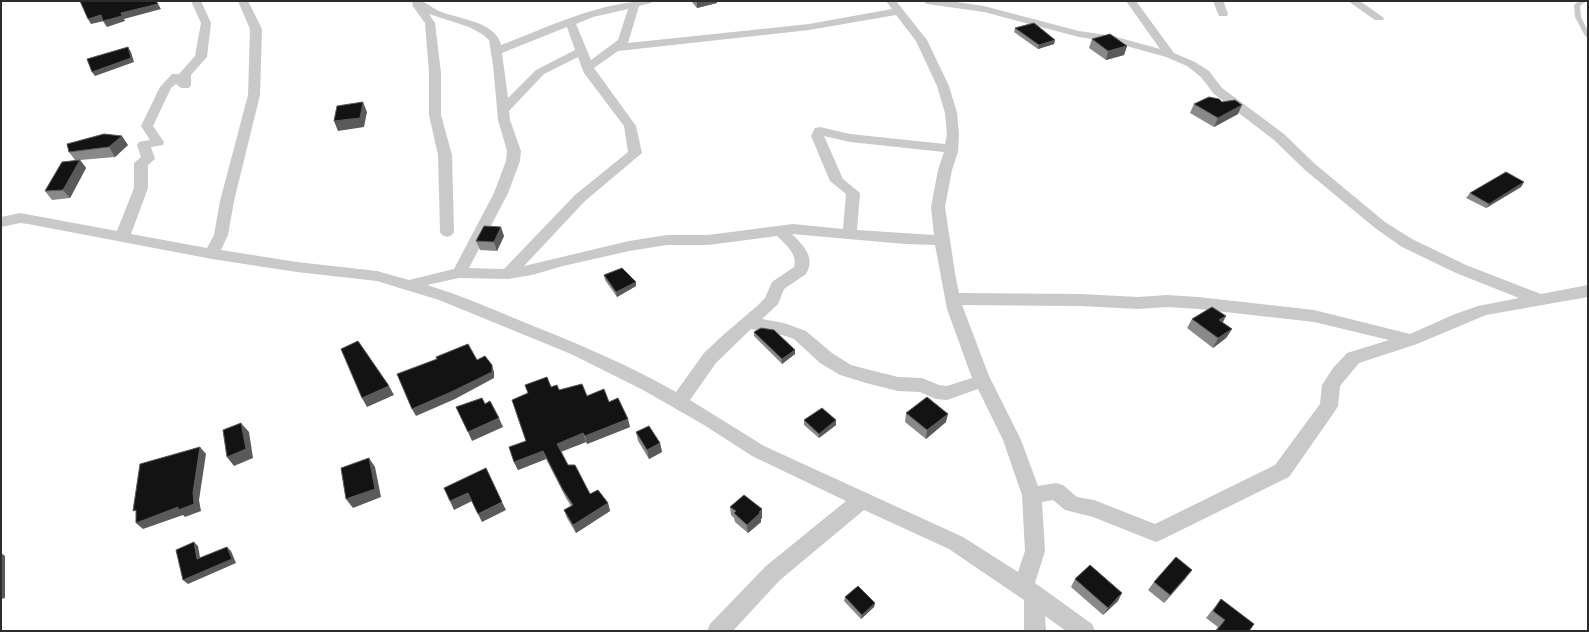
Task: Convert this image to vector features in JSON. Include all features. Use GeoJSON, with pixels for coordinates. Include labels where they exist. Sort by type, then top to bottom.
{"type":"FeatureCollection","features":[{"type":"Feature","properties":{"kind":"street"},"geometry":{"type":"LineString","coordinates":[[122,237],[141,188],[141,163],[148,159],[144,144],[158,142],[147,126],[166,87],[176,77],[185,85],[185,74],[201,57],[206,24],[205,18],[196,1]]}},
{"type":"Feature","properties":{"kind":"street"},"geometry":{"type":"LineString","coordinates":[[212,254],[221,235],[227,201],[254,95],[256,30],[243,1]]}},
{"type":"Feature","properties":{"kind":"street"},"geometry":{"type":"LineString","coordinates":[[415,1],[435,13],[473,25],[486,32],[494,39],[499,65],[503,111],[514,151],[513,161],[502,193],[459,273]]}},
{"type":"Feature","properties":{"kind":"street"},"geometry":{"type":"LineString","coordinates":[[415,1],[430,23],[435,73],[436,115],[445,155],[447,232]]}},
{"type":"Feature","properties":{"kind":"street"},"geometry":{"type":"LineString","coordinates":[[496,51],[597,12],[647,1]]}},
{"type":"Feature","properties":{"kind":"street"},"geometry":{"type":"LineString","coordinates":[[928,1],[984,9],[1079,34],[1113,39],[1170,55],[1200,69],[1206,74],[1218,91],[1279,137],[1310,167],[1380,225],[1407,243],[1461,269],[1538,299]]}},
{"type":"Feature","properties":{"kind":"street"},"geometry":{"type":"LineString","coordinates":[[1131,1],[1170,55]]}},
{"type":"Feature","properties":{"kind":"street"},"geometry":{"type":"LineString","coordinates":[[1220,1],[1218,2],[1223,14]]}},
{"type":"Feature","properties":{"kind":"street"},"geometry":{"type":"LineString","coordinates":[[1353,1],[1379,18]]}},
{"type":"Feature","properties":{"kind":"street"},"geometry":{"type":"LineString","coordinates":[[588,68],[623,42],[635,4]]}},
{"type":"Feature","properties":{"kind":"street"},"geometry":{"type":"LineString","coordinates":[[614,48],[809,27],[895,6],[921,40],[943,86],[951,113],[953,134],[951,149],[945,170],[938,207],[942,240],[955,309],[983,381],[1012,440],[1032,494],[1035,551],[1029,591],[1036,631]]}},
{"type":"Feature","properties":{"kind":"street"},"geometry":{"type":"LineString","coordinates":[[508,274],[580,198],[635,153],[630,126],[590,73],[570,22]]}},
{"type":"Feature","properties":{"kind":"street"},"geometry":{"type":"LineString","coordinates":[[503,111],[540,72],[582,51]]}},
{"type":"Feature","properties":{"kind":"street"},"geometry":{"type":"LineString","coordinates":[[850,233],[853,193],[837,181],[817,136],[820,131],[850,138],[951,149]]}},
{"type":"Feature","properties":{"kind":"street"},"geometry":{"type":"LineString","coordinates":[[1,222],[20,218],[28,219],[212,254],[297,267],[378,276],[445,296],[570,347],[649,385],[710,420],[758,451],[956,543],[1029,591],[1084,631]]}},
{"type":"Feature","properties":{"kind":"street"},"geometry":{"type":"LineString","coordinates":[[410,285],[433,278],[459,273],[508,274],[532,270],[562,262],[667,240],[708,240],[780,230],[793,229],[905,239],[942,240]]}},
{"type":"Feature","properties":{"kind":"street"},"geometry":{"type":"LineString","coordinates":[[679,402],[710,358],[764,310],[772,300],[777,286],[801,270],[803,264],[800,251],[780,230]]}},
{"type":"Feature","properties":{"kind":"street"},"geometry":{"type":"LineString","coordinates":[[1032,494],[1056,491],[1072,504],[1094,509],[1156,533],[1282,471],[1329,406],[1331,385],[1339,373],[1353,358],[1411,340],[1461,318],[1484,310],[1538,299],[1583,295]]}},
{"type":"Feature","properties":{"kind":"street"},"geometry":{"type":"LineString","coordinates":[[953,299],[1081,300],[1138,303],[1167,301],[1198,303],[1314,316],[1411,340]]}},
{"type":"Feature","properties":{"kind":"street"},"geometry":{"type":"LineString","coordinates":[[748,323],[784,328],[800,335],[826,358],[846,370],[898,384],[922,385],[936,392],[947,393],[983,381]]}},
{"type":"Feature","properties":{"kind":"street"},"geometry":{"type":"LineString","coordinates":[[718,631],[773,573],[862,500]]}},
{"type":"Feature","properties":{"kind":"lane"},"geometry":{"type":"LineString","coordinates":[[1583,1],[1577,5],[1578,17],[1588,36]]}},
{"type":"Feature","properties":{"kind":"building"},"geometry":{"type":"Polygon","coordinates":[[[80,1],[156,1],[158,4],[121,13],[122,16],[103,21],[101,15],[88,19],[80,1]]]}},
{"type":"Feature","properties":{"kind":"building"},"geometry":{"type":"Polygon","coordinates":[[[1034,23],[1055,40],[1039,45],[1015,28],[1034,23]]]}},
{"type":"Feature","properties":{"kind":"building"},"geometry":{"type":"Polygon","coordinates":[[[1110,34],[1127,46],[1108,51],[1092,39],[1110,34]]]}},
{"type":"Feature","properties":{"kind":"building"},"geometry":{"type":"Polygon","coordinates":[[[128,47],[131,58],[92,72],[87,59],[128,47]]]}},
{"type":"Feature","properties":{"kind":"building"},"geometry":{"type":"Polygon","coordinates":[[[1209,97],[1219,99],[1222,102],[1235,100],[1242,105],[1218,118],[1194,104],[1209,97]]]}},
{"type":"Feature","properties":{"kind":"building"},"geometry":{"type":"Polygon","coordinates":[[[363,102],[360,118],[334,121],[337,106],[363,102]]]}},
{"type":"Feature","properties":{"kind":"building"},"geometry":{"type":"Polygon","coordinates":[[[104,134],[122,136],[109,147],[69,152],[67,144],[104,134]]]}},
{"type":"Feature","properties":{"kind":"building"},"geometry":{"type":"Polygon","coordinates":[[[80,160],[63,190],[45,191],[62,162],[80,160]]]}},
{"type":"Feature","properties":{"kind":"building"},"geometry":{"type":"Polygon","coordinates":[[[1506,172],[1524,182],[1489,204],[1470,193],[1506,172]]]}},
{"type":"Feature","properties":{"kind":"building"},"geometry":{"type":"Polygon","coordinates":[[[484,226],[501,227],[494,242],[476,241],[484,226]]]}},
{"type":"Feature","properties":{"kind":"building"},"geometry":{"type":"Polygon","coordinates":[[[622,268],[636,282],[616,292],[604,275],[622,268]]]}},
{"type":"Feature","properties":{"kind":"building"},"geometry":{"type":"Polygon","coordinates":[[[1212,307],[1226,316],[1219,320],[1232,329],[1218,338],[1192,319],[1212,307]]]}},
{"type":"Feature","properties":{"kind":"building"},"geometry":{"type":"Polygon","coordinates":[[[761,328],[774,330],[795,350],[782,359],[754,332],[761,328]]]}},
{"type":"Feature","properties":{"kind":"building"},"geometry":{"type":"Polygon","coordinates":[[[358,341],[389,386],[362,398],[341,349],[358,341]]]}},
{"type":"Feature","properties":{"kind":"building"},"geometry":{"type":"Polygon","coordinates":[[[468,344],[477,360],[485,356],[492,365],[492,372],[412,409],[397,374],[437,359],[436,357],[468,344]]]}},
{"type":"Feature","properties":{"kind":"building"},"geometry":{"type":"Polygon","coordinates":[[[547,377],[551,387],[557,385],[559,390],[582,384],[587,396],[604,389],[609,402],[618,398],[628,419],[585,436],[583,433],[557,444],[568,465],[575,465],[590,494],[598,490],[608,503],[573,525],[564,510],[573,505],[563,490],[543,451],[514,462],[509,447],[526,441],[512,400],[528,393],[525,385],[547,377]]]}},
{"type":"Feature","properties":{"kind":"building"},"geometry":{"type":"Polygon","coordinates":[[[927,397],[948,414],[927,430],[906,413],[927,397]]]}},
{"type":"Feature","properties":{"kind":"building"},"geometry":{"type":"Polygon","coordinates":[[[482,398],[485,404],[490,401],[499,418],[468,432],[456,407],[482,398]]]}},
{"type":"Feature","properties":{"kind":"building"},"geometry":{"type":"Polygon","coordinates":[[[822,408],[836,420],[819,434],[804,420],[822,408]]]}},
{"type":"Feature","properties":{"kind":"building"},"geometry":{"type":"Polygon","coordinates":[[[241,423],[246,449],[227,457],[223,430],[241,423]]]}},
{"type":"Feature","properties":{"kind":"building"},"geometry":{"type":"Polygon","coordinates":[[[649,426],[660,443],[647,450],[636,432],[649,426]]]}},
{"type":"Feature","properties":{"kind":"building"},"geometry":{"type":"Polygon","coordinates":[[[200,447],[193,493],[194,504],[178,510],[178,507],[136,523],[136,510],[133,511],[140,464],[200,447]]]}},
{"type":"Feature","properties":{"kind":"building"},"geometry":{"type":"Polygon","coordinates":[[[369,458],[375,489],[346,499],[341,468],[369,458]]]}},
{"type":"Feature","properties":{"kind":"building"},"geometry":{"type":"Polygon","coordinates":[[[486,468],[502,502],[478,514],[468,493],[450,501],[444,488],[486,468]]]}},
{"type":"Feature","properties":{"kind":"building"},"geometry":{"type":"Polygon","coordinates":[[[744,495],[762,509],[759,512],[760,513],[747,525],[734,513],[736,511],[730,507],[744,495]]]}},
{"type":"Feature","properties":{"kind":"building"},"geometry":{"type":"Polygon","coordinates":[[[194,542],[197,559],[227,547],[232,559],[183,580],[176,550],[194,542]]]}},
{"type":"Feature","properties":{"kind":"building"},"geometry":{"type":"Polygon","coordinates":[[[1176,557],[1192,570],[1170,595],[1154,582],[1176,557]]]}},
{"type":"Feature","properties":{"kind":"building"},"geometry":{"type":"Polygon","coordinates":[[[1090,565],[1122,593],[1108,608],[1075,579],[1090,565]]]}},
{"type":"Feature","properties":{"kind":"building"},"geometry":{"type":"Polygon","coordinates":[[[858,586],[875,603],[862,615],[845,597],[858,586]]]}},
{"type":"Feature","properties":{"kind":"building"},"geometry":{"type":"Polygon","coordinates":[[[1221,599],[1254,624],[1249,631],[1216,631],[1225,620],[1213,611],[1221,599]]]}}]}
